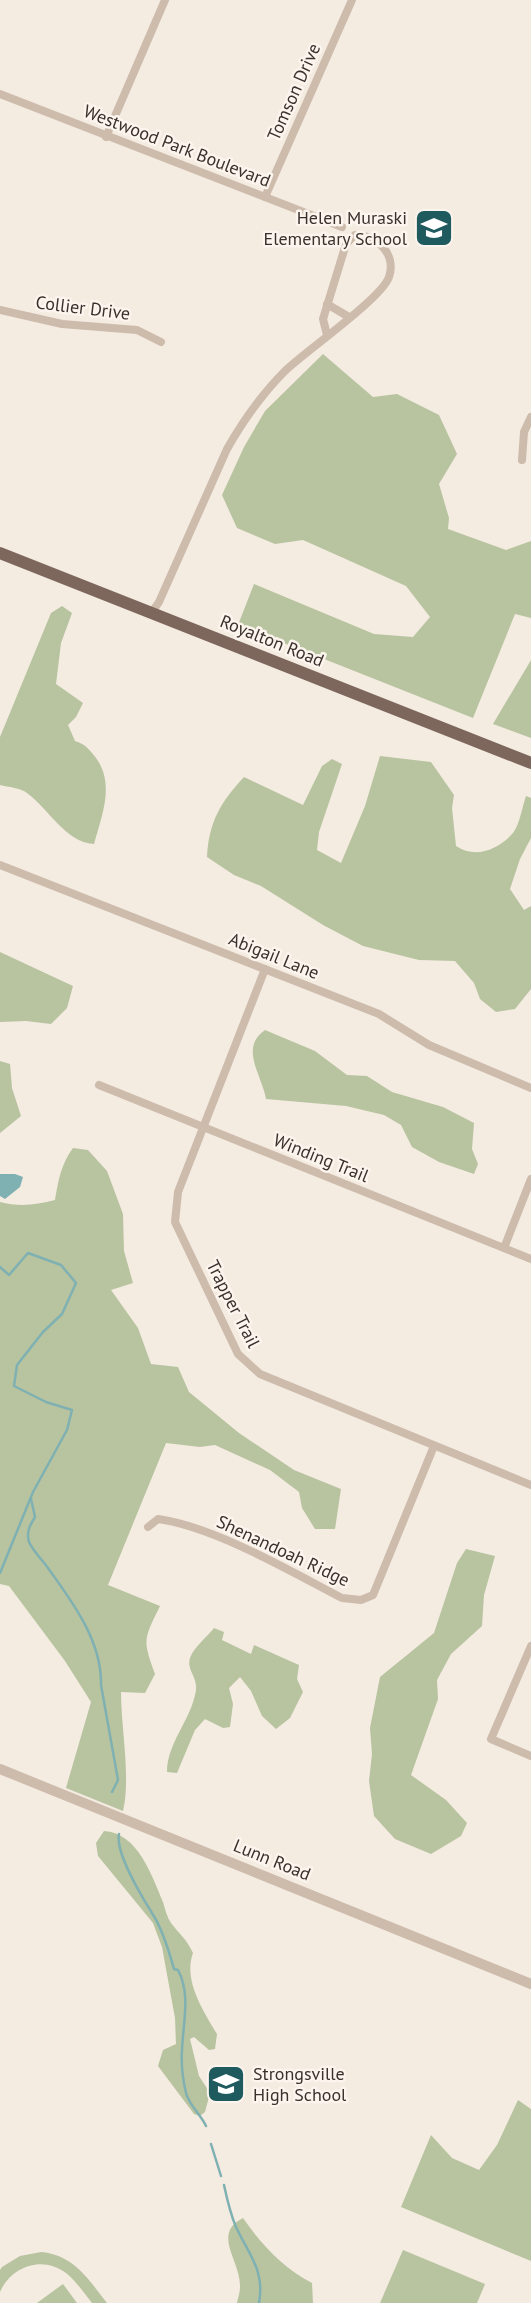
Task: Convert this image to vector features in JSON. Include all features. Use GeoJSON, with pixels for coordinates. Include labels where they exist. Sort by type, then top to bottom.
{"type":"FeatureCollection","features":[{"type":"Feature","properties":{"kind":"main road","name":"Royalton Road"},"geometry":{"type":"LineString","coordinates":[[0,553],[531,763]]}},
{"type":"Feature","properties":{"kind":"street"},"geometry":{"type":"LineString","coordinates":[[106,137],[166,0]]}},
{"type":"Feature","properties":{"kind":"street","name":"Tomson Drive"},"geometry":{"type":"LineString","coordinates":[[265,197],[352,0]]}},
{"type":"Feature","properties":{"kind":"street","name":"Westwood Park Boulevard"},"geometry":{"type":"LineString","coordinates":[[0,94],[342,228]]}},
{"type":"Feature","properties":{"kind":"street"},"geometry":{"type":"LineString","coordinates":[[152,612],[227,449],[258,401],[285,372],[383,288],[389,278],[391,267],[387,253],[380,242],[366,234],[355,235],[346,244],[323,319],[327,335]]}},
{"type":"Feature","properties":{"kind":"street"},"geometry":{"type":"LineString","coordinates":[[327,304],[349,317]]}},
{"type":"Feature","properties":{"kind":"street","name":"Collier Drive"},"geometry":{"type":"LineString","coordinates":[[0,310],[62,324],[137,330],[161,342]]}},
{"type":"Feature","properties":{"kind":"street"},"geometry":{"type":"LineString","coordinates":[[522,460],[524,432],[531,416]]}},
{"type":"Feature","properties":{"kind":"street","name":"Abigail Lane"},"geometry":{"type":"LineString","coordinates":[[0,865],[379,1014],[429,1045],[531,1088]]}},
{"type":"Feature","properties":{"kind":"street","name":"Trapper Trail"},"geometry":{"type":"LineString","coordinates":[[265,969],[178,1192],[175,1222],[237,1354],[260,1374],[531,1485]]}},
{"type":"Feature","properties":{"kind":"street","name":"Winding Trail"},"geometry":{"type":"LineString","coordinates":[[99,1085],[531,1259]]}},
{"type":"Feature","properties":{"kind":"street"},"geometry":{"type":"LineString","coordinates":[[504,1248],[531,1179]]}},
{"type":"Feature","properties":{"kind":"street","name":"Shenandoah Ridge"},"geometry":{"type":"LineString","coordinates":[[148,1527],[158,1519],[191,1527],[240,1547],[342,1598],[361,1600],[373,1595],[434,1446]]}},
{"type":"Feature","properties":{"kind":"street"},"geometry":{"type":"LineString","coordinates":[[531,1647],[491,1739],[531,1756]]}},
{"type":"Feature","properties":{"kind":"street","name":"Lunn Road"},"geometry":{"type":"LineString","coordinates":[[0,1769],[531,1984]]}},
{"type":"Feature","properties":{"kind":"green space"},"geometry":{"type":"Polygon","coordinates":[[[323,354],[373,397],[397,394],[439,415],[457,454],[439,484],[449,518],[448,529],[506,550],[531,541],[531,618],[515,614],[473,718],[238,625],[254,584],[374,634],[413,637],[430,617],[406,586],[303,540],[275,544],[237,528],[222,495],[244,447],[265,411],[323,354]]]}},
{"type":"Feature","properties":{"kind":"green space"},"geometry":{"type":"Polygon","coordinates":[[[62,606],[72,613],[61,643],[56,684],[83,703],[76,717],[68,725],[75,741],[87,747],[96,758],[105,778],[105,800],[94,844],[84,842],[66,831],[24,791],[0,785],[0,737],[51,613],[62,606]]]}},
{"type":"Feature","properties":{"kind":"green space"},"geometry":{"type":"Polygon","coordinates":[[[531,660],[531,738],[493,724],[531,660]]]}},
{"type":"Feature","properties":{"kind":"green space"},"geometry":{"type":"Polygon","coordinates":[[[380,756],[431,762],[454,795],[452,808],[456,846],[463,850],[486,851],[507,839],[519,820],[526,796],[531,798],[531,838],[520,859],[510,889],[524,910],[531,906],[531,989],[515,1009],[496,1012],[480,999],[474,983],[455,961],[419,960],[363,946],[323,925],[261,886],[234,875],[207,857],[210,833],[217,814],[244,777],[303,805],[322,766],[332,759],[342,764],[319,832],[317,850],[341,863],[365,806],[380,756]]]}},
{"type":"Feature","properties":{"kind":"green space"},"geometry":{"type":"Polygon","coordinates":[[[0,952],[73,986],[67,1008],[51,1024],[0,1022],[0,952]]]}},
{"type":"Feature","properties":{"kind":"green space"},"geometry":{"type":"Polygon","coordinates":[[[265,1030],[315,1051],[347,1075],[367,1076],[392,1092],[443,1107],[474,1123],[472,1149],[478,1164],[474,1174],[439,1162],[412,1147],[401,1125],[384,1115],[346,1106],[266,1099],[253,1053],[257,1037],[265,1030]]]}},
{"type":"Feature","properties":{"kind":"green space"},"geometry":{"type":"Polygon","coordinates":[[[0,1061],[10,1064],[12,1088],[21,1116],[0,1133],[0,1061]]]}},
{"type":"Feature","properties":{"kind":"green space"},"geometry":{"type":"Polygon","coordinates":[[[73,1148],[88,1150],[107,1171],[123,1214],[124,1251],[133,1283],[111,1290],[138,1328],[151,1364],[178,1367],[189,1392],[239,1433],[294,1470],[341,1489],[335,1529],[315,1529],[302,1508],[299,1492],[270,1470],[215,1445],[200,1447],[166,1443],[108,1585],[160,1606],[147,1639],[148,1653],[155,1674],[145,1693],[121,1692],[126,1768],[123,1811],[66,1788],[91,1702],[65,1661],[9,1586],[0,1584],[0,1202],[28,1205],[55,1200],[63,1167],[73,1148]]]}},
{"type":"Feature","properties":{"kind":"green space"},"geometry":{"type":"Polygon","coordinates":[[[466,1549],[495,1556],[484,1595],[482,1626],[451,1654],[437,1680],[438,1699],[411,1775],[446,1800],[467,1823],[461,1836],[431,1854],[395,1839],[374,1816],[369,1781],[372,1754],[370,1728],[380,1677],[434,1633],[457,1563],[466,1549]]]}},
{"type":"Feature","properties":{"kind":"green space"},"geometry":{"type":"Polygon","coordinates":[[[214,1628],[224,1632],[222,1640],[251,1654],[254,1645],[299,1665],[297,1679],[303,1692],[290,1718],[276,1729],[262,1716],[251,1691],[240,1677],[229,1688],[233,1704],[230,1727],[223,1728],[205,1719],[195,1730],[177,1773],[167,1772],[174,1742],[195,1695],[196,1684],[190,1658],[214,1628]]]}},
{"type":"Feature","properties":{"kind":"green space"},"geometry":{"type":"Polygon","coordinates":[[[104,1831],[126,1839],[135,1847],[154,1880],[170,1921],[193,1953],[191,1974],[196,1995],[217,2034],[215,2049],[209,2050],[194,2037],[190,2039],[199,2076],[210,2093],[205,2112],[200,2116],[194,2114],[158,2066],[163,2050],[176,2044],[175,2018],[162,1947],[153,1923],[98,1856],[96,1843],[104,1831]]]}},
{"type":"Feature","properties":{"kind":"green space"},"geometry":{"type":"Polygon","coordinates":[[[518,2100],[531,2109],[531,2261],[401,2207],[431,2135],[452,2158],[479,2170],[497,2145],[518,2100]]]}},
{"type":"Feature","properties":{"kind":"green space"},"geometry":{"type":"Polygon","coordinates":[[[243,2218],[273,2255],[312,2283],[313,2303],[237,2303],[239,2277],[228,2240],[234,2224],[243,2218]]]}},
{"type":"Feature","properties":{"kind":"green space"},"geometry":{"type":"Polygon","coordinates":[[[403,2250],[485,2284],[477,2303],[380,2303],[403,2250]]]}},
{"type":"Feature","properties":{"kind":"green space"},"geometry":{"type":"Polygon","coordinates":[[[41,2252],[53,2254],[71,2263],[107,2303],[92,2303],[66,2273],[48,2265],[38,2264],[20,2270],[5,2283],[0,2292],[2,2267],[20,2256],[41,2252]]]}},
{"type":"Feature","properties":{"kind":"green space"},"geometry":{"type":"Polygon","coordinates":[[[63,2284],[77,2303],[37,2303],[63,2284]]]}},
{"type":"Feature","properties":{"kind":"water"},"geometry":{"type":"Polygon","coordinates":[[[0,1174],[23,1177],[20,1187],[5,1199],[0,1196],[0,1174]]]}},
{"type":"Feature","properties":{"kind":"waterway"},"geometry":{"type":"LineString","coordinates":[[0,1267],[9,1275],[28,1253],[61,1265],[76,1283],[62,1314],[43,1332],[17,1365],[14,1386],[46,1402],[72,1410],[67,1430],[33,1492],[0,1573]]}},
{"type":"Feature","properties":{"kind":"waterway"},"geometry":{"type":"LineString","coordinates":[[31,1499],[35,1517],[28,1532],[29,1542],[76,1609],[97,1653],[118,1780],[112,1792]]}},
{"type":"Feature","properties":{"kind":"waterway"},"geometry":{"type":"LineString","coordinates":[[119,1834],[125,1863],[159,1926],[174,1969],[178,1970],[182,1979],[185,1999],[182,2055],[184,2083],[188,2097],[206,2126]]}},
{"type":"Feature","properties":{"kind":"waterway"},"geometry":{"type":"LineString","coordinates":[[211,2144],[221,2176]]}},
{"type":"Feature","properties":{"kind":"waterway"},"geometry":{"type":"LineString","coordinates":[[224,2185],[234,2222],[258,2272],[259,2303]]}},
{"type":"Feature","properties":{"kind":"place","name":"Helen Muraski Elementary School"},"geometry":{"type":"Point","coordinates":[434,228]}},
{"type":"Feature","properties":{"kind":"place","name":"Strongsville High School"},"geometry":{"type":"Point","coordinates":[226,2084]}}]}
